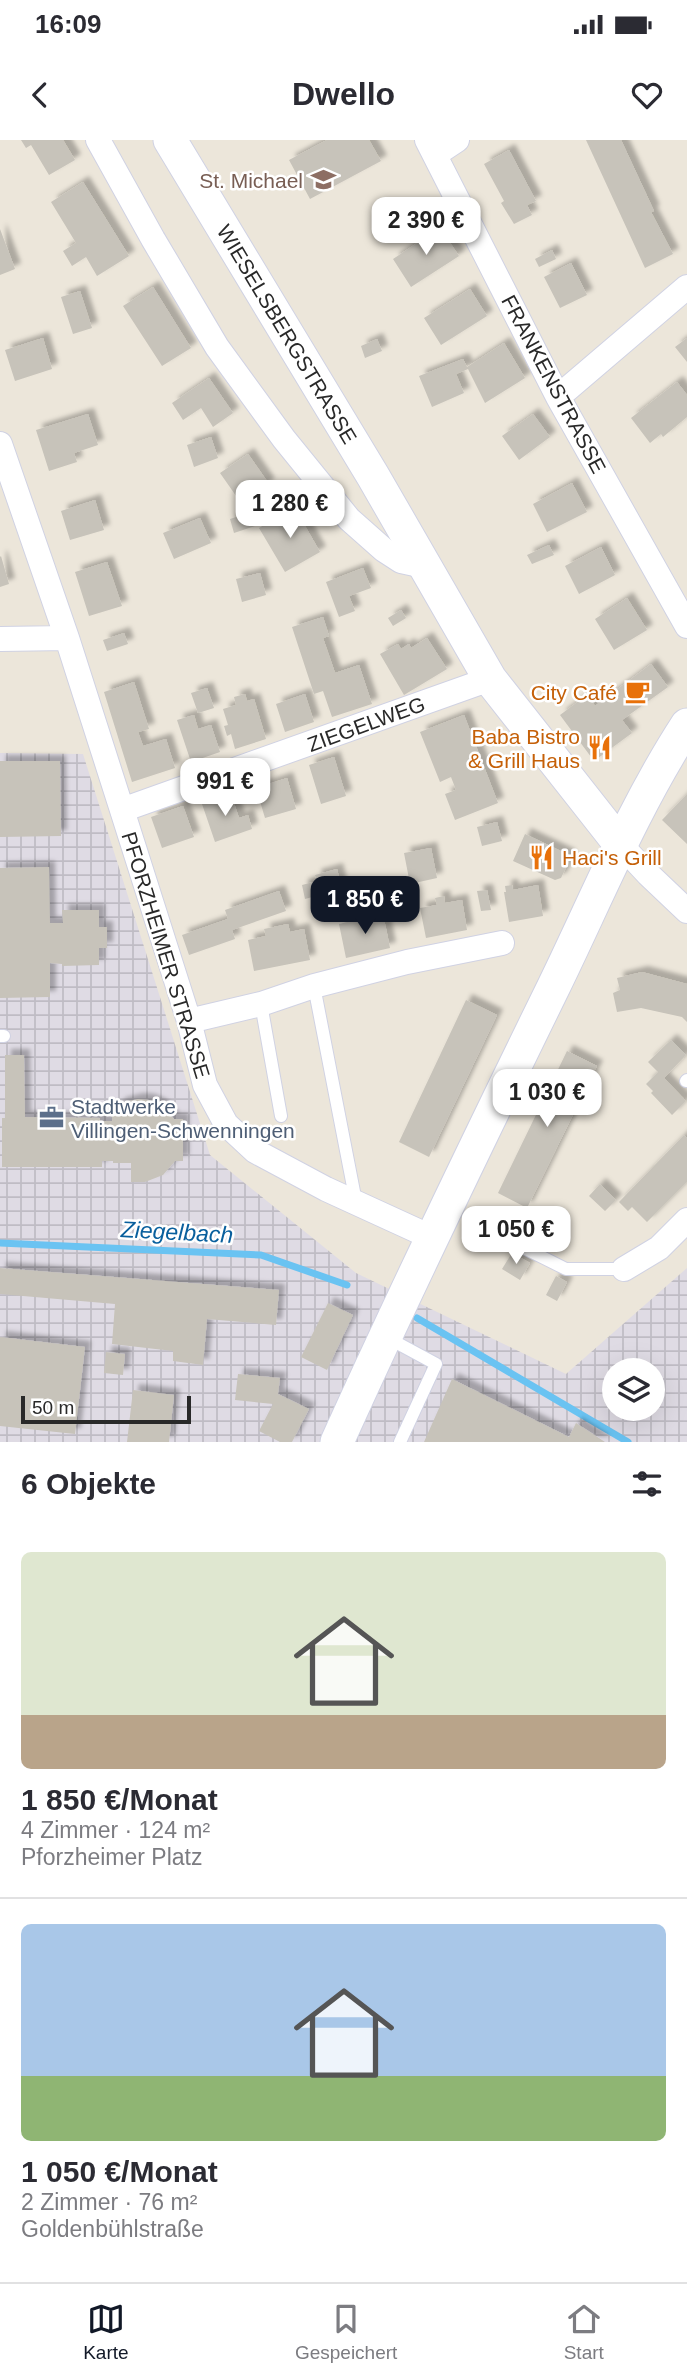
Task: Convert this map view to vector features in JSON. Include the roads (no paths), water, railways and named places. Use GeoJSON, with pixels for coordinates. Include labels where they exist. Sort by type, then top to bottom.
{"type":"FeatureCollection","features":[{"type":"Feature","properties":{"kind":"street"},"geometry":{"type":"LineString","coordinates":[[98,140],[217,346],[284,439],[349,519],[401,561],[424,566]]}},
{"type":"Feature","properties":{"kind":"street","name":"WIESELSBERGSTRASSE"},"geometry":{"type":"LineString","coordinates":[[170,140],[373,476],[490,679],[620,844]]}},
{"type":"Feature","properties":{"kind":"street"},"geometry":{"type":"LineString","coordinates":[[431,147],[457,140]]}},
{"type":"Feature","properties":{"kind":"street","name":"FRANKENSTRASSE"},"geometry":{"type":"LineString","coordinates":[[431,147],[558,397],[687,626]]}},
{"type":"Feature","properties":{"kind":"street"},"geometry":{"type":"LineString","coordinates":[[558,397],[687,287]]}},
{"type":"Feature","properties":{"kind":"street","name":"PFORZHEIMER STRASSE"},"geometry":{"type":"LineString","coordinates":[[0,444],[67,638],[189,1021],[205,1085],[226,1124],[255,1151],[286,1169],[433,1238]]}},
{"type":"Feature","properties":{"kind":"street"},"geometry":{"type":"LineString","coordinates":[[0,639],[67,638]]}},
{"type":"Feature","properties":{"kind":"street","name":"ZIEGELWEG"},"geometry":{"type":"LineString","coordinates":[[122,810],[490,679]]}},
{"type":"Feature","properties":{"kind":"street"},"geometry":{"type":"LineString","coordinates":[[337,1442],[620,844],[687,725]]}},
{"type":"Feature","properties":{"kind":"street"},"geometry":{"type":"LineString","coordinates":[[620,844],[687,911]]}},
{"type":"Feature","properties":{"kind":"street"},"geometry":{"type":"LineString","coordinates":[[189,1021],[261,1004],[314,986],[407,962],[502,943]]}},
{"type":"Feature","properties":{"kind":"street"},"geometry":{"type":"LineString","coordinates":[[624,1269],[659,1248],[687,1220]]}},
{"type":"Feature","properties":{"kind":"lane"},"geometry":{"type":"LineString","coordinates":[[314,986],[356,1202]]}},
{"type":"Feature","properties":{"kind":"lane"},"geometry":{"type":"LineString","coordinates":[[261,1004],[282,1116]]}},
{"type":"Feature","properties":{"kind":"lane"},"geometry":{"type":"LineString","coordinates":[[486,1229],[566,1269],[624,1269]]}},
{"type":"Feature","properties":{"kind":"lane"},"geometry":{"type":"LineString","coordinates":[[385,1336],[436,1364],[400,1442]]}},
{"type":"Feature","properties":{"kind":"waterway","name":"Ziegelbach"},"geometry":{"type":"LineString","coordinates":[[0,1243],[261,1255],[347,1285]]}},
{"type":"Feature","properties":{"kind":"waterway","name":"Ziegelbach"},"geometry":{"type":"LineString","coordinates":[[417,1318],[628,1442]]}},
{"type":"Feature","properties":{"kind":"place","name":"St. Michael"},"geometry":{"type":"Point","coordinates":[323,180]}},
{"type":"Feature","properties":{"kind":"place","name":"City Café"},"geometry":{"type":"Point","coordinates":[637,692]}},
{"type":"Feature","properties":{"kind":"place","name":"Baba Bistro & Grill Haus"},"geometry":{"type":"Point","coordinates":[600,748]}},
{"type":"Feature","properties":{"kind":"place","name":"Haci's Grill"},"geometry":{"type":"Point","coordinates":[542,857]}},
{"type":"Feature","properties":{"kind":"place","name":"Stadtwerke Villingen-Schwenningen"},"geometry":{"type":"Point","coordinates":[51,1118]}}]}
